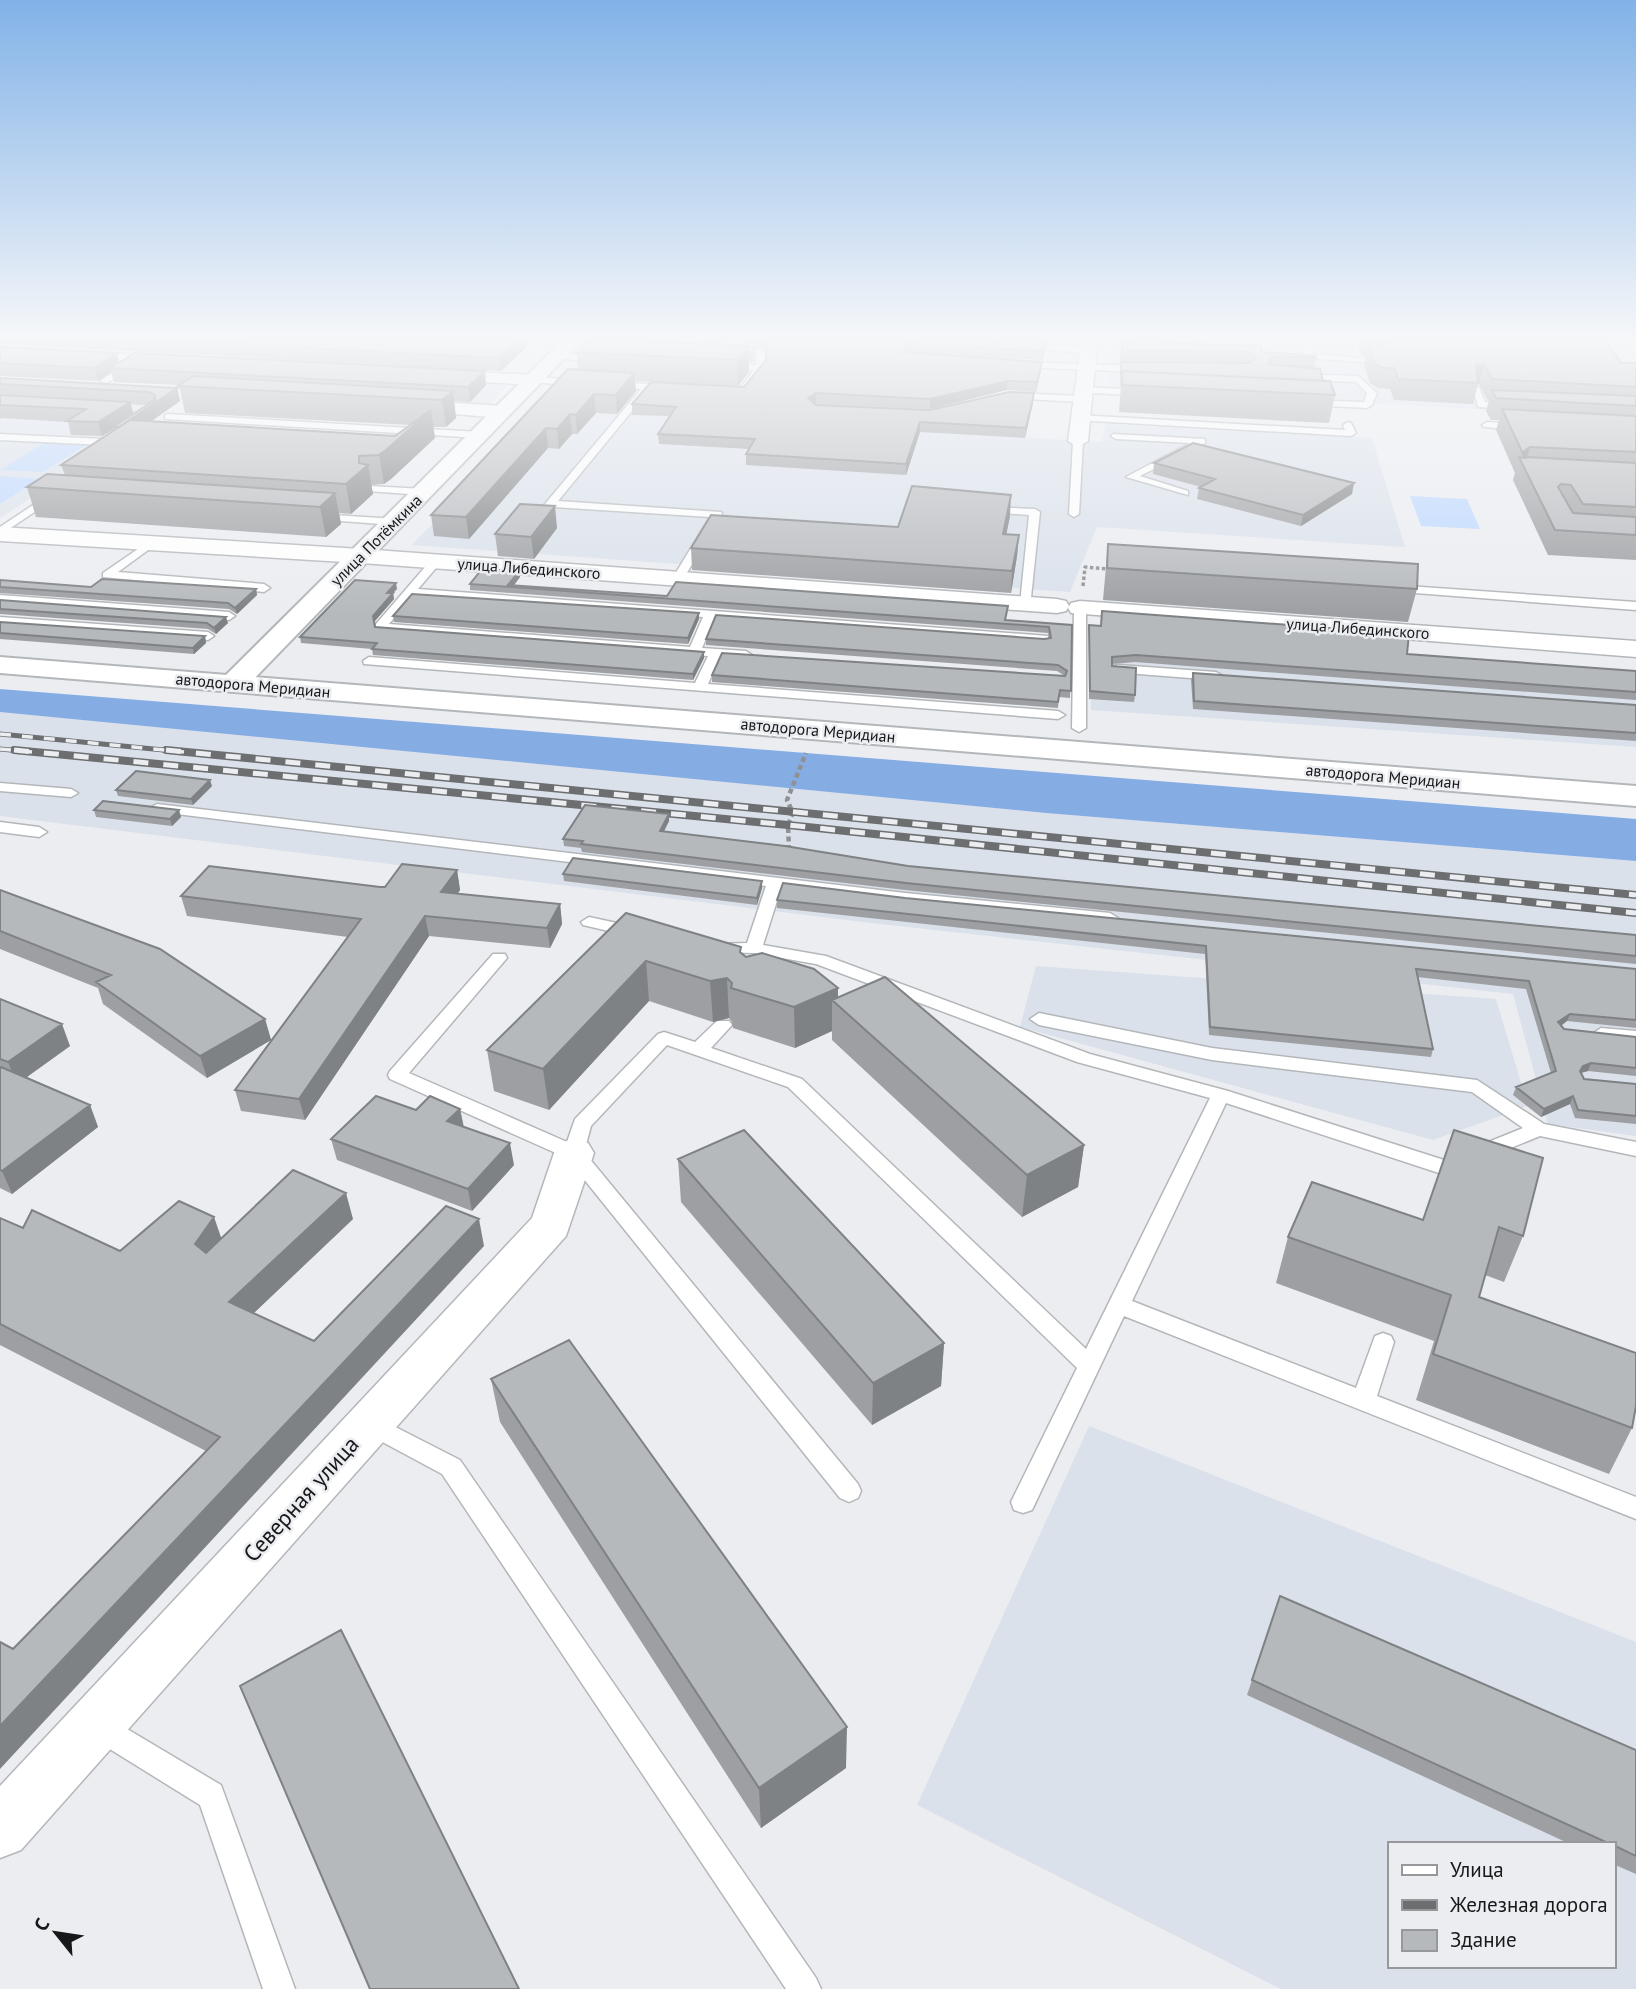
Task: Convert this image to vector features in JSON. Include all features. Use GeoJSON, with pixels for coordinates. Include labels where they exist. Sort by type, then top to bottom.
{"type":"FeatureCollection","features":[{"type":"Feature","properties":{"kind":"main road","name":"улица Потёмкина"},"geometry":{"type":"LineString","coordinates":[[244,674],[486,429]]}},
{"type":"Feature","properties":{"kind":"main road","name":"автодорога Меридиан"},"geometry":{"type":"LineString","coordinates":[[0,644],[244,674],[1636,796]]}},
{"type":"Feature","properties":{"kind":"main road","name":"автодорога Меридиан"},"geometry":{"type":"LineString","coordinates":[[0,665],[244,674],[1068,721],[1636,774]]}},
{"type":"Feature","properties":{"kind":"street"},"geometry":{"type":"LineString","coordinates":[[1078,429],[1078,441]]}},
{"type":"Feature","properties":{"kind":"street","name":"улица Либединского"},"geometry":{"type":"LineString","coordinates":[[0,533],[436,561],[1636,649]]}},
{"type":"Feature","properties":{"kind":"street","name":"Северная улица"},"geometry":{"type":"LineString","coordinates":[[0,1829],[551,1225],[574,1153]]}},
{"type":"Feature","properties":{"kind":"lane"},"geometry":{"type":"LineString","coordinates":[[359,429],[480,435]]}},
{"type":"Feature","properties":{"kind":"lane"},"geometry":{"type":"LineString","coordinates":[[537,520],[612,429]]}},
{"type":"Feature","properties":{"kind":"lane"},"geometry":{"type":"LineString","coordinates":[[1202,429],[1202,441]]}},
{"type":"Feature","properties":{"kind":"lane"},"geometry":{"type":"LineString","coordinates":[[1274,429],[1352,433],[1350,429]]}},
{"type":"Feature","properties":{"kind":"lane"},"geometry":{"type":"LineString","coordinates":[[0,437],[105,442],[124,430]]}},
{"type":"Feature","properties":{"kind":"lane"},"geometry":{"type":"LineString","coordinates":[[419,441],[429,432]]}},
{"type":"Feature","properties":{"kind":"lane"},"geometry":{"type":"LineString","coordinates":[[1116,436],[1202,441]]}},
{"type":"Feature","properties":{"kind":"lane"},"geometry":{"type":"LineString","coordinates":[[1074,514],[1078,441]]}},
{"type":"Feature","properties":{"kind":"lane"},"geometry":{"type":"LineString","coordinates":[[1184,494],[1131,478],[1202,441]]}},
{"type":"Feature","properties":{"kind":"lane"},"geometry":{"type":"LineString","coordinates":[[370,489],[424,492]]}},
{"type":"Feature","properties":{"kind":"lane"},"geometry":{"type":"LineString","coordinates":[[0,533],[49,498],[61,495]]}},
{"type":"Feature","properties":{"kind":"lane"},"geometry":{"type":"LineString","coordinates":[[550,504],[717,514],[678,579]]}},
{"type":"Feature","properties":{"kind":"lane"},"geometry":{"type":"LineString","coordinates":[[977,508],[1035,512],[1026,604]]}},
{"type":"Feature","properties":{"kind":"lane"},"geometry":{"type":"LineString","coordinates":[[306,516],[395,522]]}},
{"type":"Feature","properties":{"kind":"lane"},"geometry":{"type":"LineString","coordinates":[[152,543],[107,575],[264,588]]}},
{"type":"Feature","properties":{"kind":"lane"},"geometry":{"type":"LineString","coordinates":[[436,561],[380,627],[757,656]]}},
{"type":"Feature","properties":{"kind":"lane"},"geometry":{"type":"LineString","coordinates":[[1373,587],[1636,606]]}},
{"type":"Feature","properties":{"kind":"lane"},"geometry":{"type":"LineString","coordinates":[[409,592],[1044,639]]}},
{"type":"Feature","properties":{"kind":"lane"},"geometry":{"type":"LineString","coordinates":[[0,599],[229,616]]}},
{"type":"Feature","properties":{"kind":"lane"},"geometry":{"type":"LineString","coordinates":[[369,661],[1068,721],[1069,607]]}},
{"type":"Feature","properties":{"kind":"lane"},"geometry":{"type":"LineString","coordinates":[[694,651],[711,614]]}},
{"type":"Feature","properties":{"kind":"lane"},"geometry":{"type":"LineString","coordinates":[[0,621],[208,636]]}},
{"type":"Feature","properties":{"kind":"lane"},"geometry":{"type":"LineString","coordinates":[[699,688],[716,653]]}},
{"type":"Feature","properties":{"kind":"lane"},"geometry":{"type":"LineString","coordinates":[[1118,668],[1227,677]]}},
{"type":"Feature","properties":{"kind":"lane"},"geometry":{"type":"LineString","coordinates":[[0,787],[71,793]]}},
{"type":"Feature","properties":{"kind":"lane"},"geometry":{"type":"LineString","coordinates":[[137,806],[776,880],[905,898],[1126,919]]}},
{"type":"Feature","properties":{"kind":"lane"},"geometry":{"type":"LineString","coordinates":[[0,827],[39,832]]}},
{"type":"Feature","properties":{"kind":"lane"},"geometry":{"type":"LineString","coordinates":[[754,948],[776,880]]}},
{"type":"Feature","properties":{"kind":"lane"},"geometry":{"type":"LineString","coordinates":[[589,922],[652,937]]}},
{"type":"Feature","properties":{"kind":"lane"},"geometry":{"type":"LineString","coordinates":[[702,948],[754,948],[788,952],[892,986],[1084,1058],[1221,1095],[1446,1168],[1538,1129]]}},
{"type":"Feature","properties":{"kind":"lane"},"geometry":{"type":"LineString","coordinates":[[770,971],[788,952]]}},
{"type":"Feature","properties":{"kind":"lane"},"geometry":{"type":"LineString","coordinates":[[499,958],[397,1075],[574,1153],[849,1491]]}},
{"type":"Feature","properties":{"kind":"lane"},"geometry":{"type":"LineString","coordinates":[[1039,1019],[1212,1054],[1477,1086],[1538,1129],[1636,1149]]}},
{"type":"Feature","properties":{"kind":"lane"},"geometry":{"type":"LineString","coordinates":[[698,1050],[723,1025]]}},
{"type":"Feature","properties":{"kind":"lane"},"geometry":{"type":"LineString","coordinates":[[1580,1032],[1636,1037]]}},
{"type":"Feature","properties":{"kind":"lane"},"geometry":{"type":"LineString","coordinates":[[574,1153],[582,1124],[664,1038],[796,1083],[1089,1366]]}},
{"type":"Feature","properties":{"kind":"lane"},"geometry":{"type":"LineString","coordinates":[[1023,1502],[1221,1095]]}},
{"type":"Feature","properties":{"kind":"lane"},"geometry":{"type":"LineString","coordinates":[[1119,1305],[1636,1508]]}},
{"type":"Feature","properties":{"kind":"lane"},"geometry":{"type":"LineString","coordinates":[[1364,1399],[1383,1342]]}},
{"type":"Feature","properties":{"kind":"lane"},"geometry":{"type":"LineString","coordinates":[[370,1423],[451,1467],[805,1989]]}},
{"type":"Feature","properties":{"kind":"lane"},"geometry":{"type":"LineString","coordinates":[[96,1724],[212,1795],[279,1989]]}},
{"type":"Feature","properties":{"kind":"path"},"geometry":{"type":"LineString","coordinates":[[1069,607],[1085,567],[1110,569]]}},
{"type":"Feature","properties":{"kind":"path"},"geometry":{"type":"LineString","coordinates":[[776,880],[790,859],[788,825],[793,813],[787,800],[809,746]]}},
{"type":"Feature","properties":{"kind":"shaded area"},"geometry":{"type":"Polygon","coordinates":[[[0,429],[137,429],[0,518],[0,429]]]}},
{"type":"Feature","properties":{"kind":"shaded area"},"geometry":{"type":"Polygon","coordinates":[[[524,429],[888,429],[1102,442],[1105,429],[1198,429],[1372,438],[1405,547],[1097,527],[1070,592],[412,545],[524,429]]]}},
{"type":"Feature","properties":{"kind":"shaded area"},"geometry":{"type":"Polygon","coordinates":[[[47,441],[88,444],[43,472],[1,470],[47,441]]]}},
{"type":"Feature","properties":{"kind":"shaded area"},"geometry":{"type":"Polygon","coordinates":[[[0,476],[39,479],[0,504],[0,476]]]}},
{"type":"Feature","properties":{"kind":"shaded area"},"geometry":{"type":"Polygon","coordinates":[[[1410,496],[1467,499],[1480,529],[1421,526],[1410,496]]]}},
{"type":"Feature","properties":{"kind":"shaded area"},"geometry":{"type":"Polygon","coordinates":[[[1090,636],[1636,673],[1636,747],[1091,710],[1090,636]]]}},
{"type":"Feature","properties":{"kind":"shaded area"},"geometry":{"type":"Polygon","coordinates":[[[0,689],[1636,819],[1636,861],[1046,813],[0,712],[0,689]]]}},
{"type":"Feature","properties":{"kind":"shaded area"},"geometry":{"type":"Polygon","coordinates":[[[0,710],[1046,813],[1636,861],[1636,1136],[1548,1124],[1513,994],[863,922],[0,816],[0,710]]]}},
{"type":"Feature","properties":{"kind":"shaded area"},"geometry":{"type":"Polygon","coordinates":[[[1036,966],[1496,999],[1528,1106],[1433,1140],[1020,1027],[1036,966]]]}},
{"type":"Feature","properties":{"kind":"shaded area"},"geometry":{"type":"Polygon","coordinates":[[[1089,1426],[1636,1642],[1636,1989],[1281,1989],[917,1805],[1089,1426]]]}},
{"type":"Feature","properties":{"kind":"building"},"geometry":{"type":"Polygon","coordinates":[[[116,429],[276,429],[395,436],[405,429],[410,429],[379,455],[359,456],[359,463],[368,465],[346,484],[61,465],[116,429]]]}},
{"type":"Feature","properties":{"kind":"building"},"geometry":{"type":"Polygon","coordinates":[[[512,429],[545,429],[466,517],[431,515],[512,429]]]}},
{"type":"Feature","properties":{"kind":"building"},"geometry":{"type":"Polygon","coordinates":[[[661,429],[918,429],[906,464],[746,454],[755,439],[658,434],[661,429]]]}},
{"type":"Feature","properties":{"kind":"building"},"geometry":{"type":"Polygon","coordinates":[[[1511,429],[1636,429],[1636,452],[1530,447],[1523,452],[1526,457],[1636,463],[1636,507],[1583,504],[1571,485],[1561,484],[1558,487],[1573,513],[1636,517],[1636,535],[1555,530],[1519,457],[1525,458],[1511,429]]]}},
{"type":"Feature","properties":{"kind":"building"},"geometry":{"type":"Polygon","coordinates":[[[1193,443],[1354,483],[1303,515],[1199,488],[1215,479],[1154,463],[1193,443]]]}},
{"type":"Feature","properties":{"kind":"building"},"geometry":{"type":"Polygon","coordinates":[[[47,474],[335,493],[320,507],[27,487],[47,474]]]}},
{"type":"Feature","properties":{"kind":"building"},"geometry":{"type":"Polygon","coordinates":[[[912,486],[1011,495],[1003,534],[1019,535],[1012,571],[691,548],[711,515],[898,527],[912,486]]]}},
{"type":"Feature","properties":{"kind":"building"},"geometry":{"type":"Polygon","coordinates":[[[520,504],[555,506],[531,537],[495,534],[520,504]]]}},
{"type":"Feature","properties":{"kind":"building"},"geometry":{"type":"Polygon","coordinates":[[[1108,544],[1418,564],[1417,589],[1107,568],[1108,544]]]}},
{"type":"Feature","properties":{"kind":"building"},"geometry":{"type":"Polygon","coordinates":[[[482,569],[519,571],[508,585],[667,596],[676,582],[1008,606],[1005,620],[1072,625],[1071,691],[1060,690],[1058,702],[712,675],[722,653],[1065,676],[1067,671],[1058,665],[706,639],[716,615],[1044,639],[1051,638],[1049,627],[470,584],[482,569]]]}},
{"type":"Feature","properties":{"kind":"building"},"geometry":{"type":"Polygon","coordinates":[[[102,579],[256,589],[235,608],[228,603],[0,587],[0,580],[91,587],[102,579]]]}},
{"type":"Feature","properties":{"kind":"building"},"geometry":{"type":"Polygon","coordinates":[[[355,580],[396,583],[387,593],[393,593],[373,616],[375,627],[704,652],[693,674],[372,649],[377,643],[300,637],[355,580]]]}},
{"type":"Feature","properties":{"kind":"building"},"geometry":{"type":"Polygon","coordinates":[[[412,594],[699,613],[688,638],[393,616],[412,594]]]}},
{"type":"Feature","properties":{"kind":"building"},"geometry":{"type":"Polygon","coordinates":[[[0,600],[226,617],[214,628],[207,623],[0,609],[0,600]]]}},
{"type":"Feature","properties":{"kind":"building"},"geometry":{"type":"Polygon","coordinates":[[[1102,611],[1409,634],[1407,654],[1636,671],[1636,692],[1136,655],[1112,657],[1112,666],[1136,668],[1135,695],[1090,691],[1089,625],[1101,626],[1102,611]]]}},
{"type":"Feature","properties":{"kind":"building"},"geometry":{"type":"Polygon","coordinates":[[[0,622],[205,636],[193,648],[0,633],[0,622]]]}},
{"type":"Feature","properties":{"kind":"building"},"geometry":{"type":"Polygon","coordinates":[[[1193,673],[1636,705],[1636,733],[1194,701],[1193,673]]]}},
{"type":"Feature","properties":{"kind":"building"},"geometry":{"type":"Polygon","coordinates":[[[136,771],[210,780],[191,799],[116,790],[136,771]]]}},
{"type":"Feature","properties":{"kind":"building"},"geometry":{"type":"Polygon","coordinates":[[[103,801],[179,810],[170,819],[94,810],[103,801]]]}},
{"type":"Feature","properties":{"kind":"building"},"geometry":{"type":"Polygon","coordinates":[[[585,805],[669,814],[660,831],[785,846],[908,866],[1636,935],[1636,956],[906,883],[581,844],[583,841],[563,839],[585,805]]]}},
{"type":"Feature","properties":{"kind":"building"},"geometry":{"type":"Polygon","coordinates":[[[573,858],[762,881],[757,898],[563,874],[573,858]]]}},
{"type":"Feature","properties":{"kind":"building"},"geometry":{"type":"Polygon","coordinates":[[[402,864],[457,870],[441,892],[560,904],[547,928],[425,916],[299,1099],[235,1090],[361,919],[181,896],[209,866],[385,887],[402,864]]]}},
{"type":"Feature","properties":{"kind":"building"},"geometry":{"type":"Polygon","coordinates":[[[783,883],[905,898],[1636,969],[1636,1020],[1570,1014],[1558,1022],[1564,1029],[1636,1037],[1636,1068],[1591,1063],[1583,1066],[1580,1071],[1584,1079],[1636,1084],[1636,1116],[1578,1110],[1573,1096],[1544,1109],[1516,1087],[1556,1071],[1529,981],[1416,969],[1433,1049],[1210,1027],[1206,946],[777,900],[783,883]]]}},
{"type":"Feature","properties":{"kind":"building"},"geometry":{"type":"Polygon","coordinates":[[[0,890],[160,949],[265,1019],[200,1056],[96,982],[111,975],[0,931],[0,890]]]}},
{"type":"Feature","properties":{"kind":"building"},"geometry":{"type":"Polygon","coordinates":[[[626,913],[741,947],[740,952],[746,957],[762,953],[814,969],[838,988],[794,1007],[731,988],[732,983],[727,978],[710,981],[646,961],[543,1069],[487,1050],[626,913]]]}},
{"type":"Feature","properties":{"kind":"building"},"geometry":{"type":"Polygon","coordinates":[[[885,977],[1084,1145],[1027,1175],[832,1000],[885,977]]]}},
{"type":"Feature","properties":{"kind":"building"},"geometry":{"type":"Polygon","coordinates":[[[0,999],[62,1024],[8,1062],[0,1059],[0,999]]]}},
{"type":"Feature","properties":{"kind":"building"},"geometry":{"type":"Polygon","coordinates":[[[1,1067],[90,1105],[2,1171],[0,1170],[1,1067]]]}},
{"type":"Feature","properties":{"kind":"building"},"geometry":{"type":"Polygon","coordinates":[[[376,1096],[416,1110],[430,1096],[460,1109],[447,1121],[510,1143],[468,1189],[331,1139],[376,1096]]]}},
{"type":"Feature","properties":{"kind":"building"},"geometry":{"type":"Polygon","coordinates":[[[744,1130],[944,1343],[873,1383],[678,1159],[744,1130]]]}},
{"type":"Feature","properties":{"kind":"building"},"geometry":{"type":"Polygon","coordinates":[[[1454,1130],[1543,1158],[1523,1236],[1499,1227],[1479,1297],[1636,1353],[1636,1406],[1632,1428],[1433,1354],[1451,1295],[1288,1237],[1312,1182],[1423,1220],[1454,1130]]]}},
{"type":"Feature","properties":{"kind":"building"},"geometry":{"type":"Polygon","coordinates":[[[293,1170],[346,1193],[229,1302],[314,1341],[446,1206],[479,1219],[0,1726],[0,1642],[13,1649],[220,1437],[0,1324],[0,1218],[23,1228],[32,1210],[120,1251],[179,1201],[214,1217],[195,1244],[206,1253],[293,1170]]]}},
{"type":"Feature","properties":{"kind":"building"},"geometry":{"type":"Polygon","coordinates":[[[569,1340],[847,1727],[759,1788],[491,1379],[569,1340]]]}},
{"type":"Feature","properties":{"kind":"building"},"geometry":{"type":"Polygon","coordinates":[[[1280,1596],[1636,1750],[1636,1856],[1615,1846],[1615,1842],[1606,1842],[1252,1680],[1280,1596]]]}},
{"type":"Feature","properties":{"kind":"building"},"geometry":{"type":"Polygon","coordinates":[[[341,1630],[519,1989],[370,1989],[240,1686],[341,1630]]]}},
{"type":"Feature","properties":{"kind":"railway"},"geometry":{"type":"LineString","coordinates":[[0,734],[184,752]]}},
{"type":"Feature","properties":{"kind":"railway"},"geometry":{"type":"LineString","coordinates":[[0,749],[32,752]]}},
{"type":"Feature","properties":{"kind":"railway"},"geometry":{"type":"LineString","coordinates":[[14,750],[788,825],[1636,913]]}},
{"type":"Feature","properties":{"kind":"railway"},"geometry":{"type":"LineString","coordinates":[[166,750],[1636,895]]}}]}
